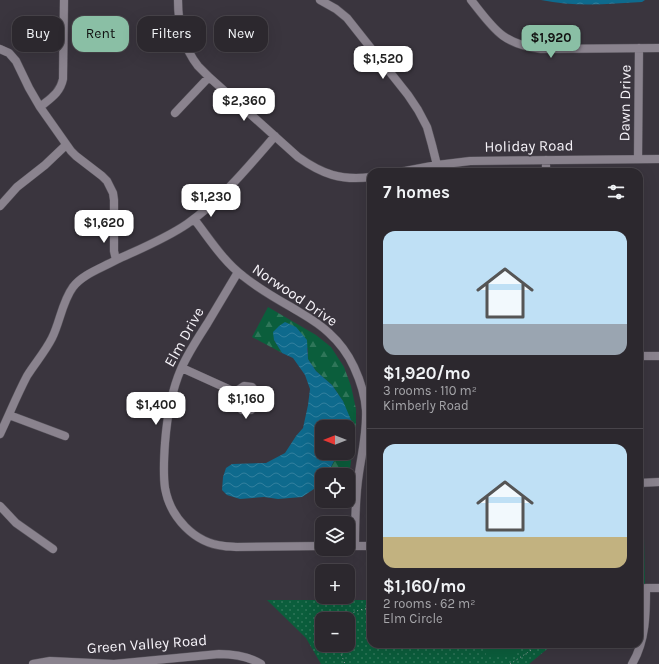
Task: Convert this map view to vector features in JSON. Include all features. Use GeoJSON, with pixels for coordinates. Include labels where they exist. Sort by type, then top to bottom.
{"type":"FeatureCollection","features":[{"type":"Feature","properties":{"kind":"street"},"geometry":{"type":"LineString","coordinates":[[40,107],[58,91],[63,78],[64,0]]}},
{"type":"Feature","properties":{"kind":"street"},"geometry":{"type":"LineString","coordinates":[[178,0],[180,24],[190,53],[198,66],[209,77],[310,166],[324,173],[340,177],[355,179],[367,178]]}},
{"type":"Feature","properties":{"kind":"street"},"geometry":{"type":"LineString","coordinates":[[320,0],[336,9],[347,18],[408,95],[427,127],[436,165]]}},
{"type":"Feature","properties":{"kind":"street"},"geometry":{"type":"LineString","coordinates":[[470,0],[492,27],[514,43],[527,47],[541,49],[659,48]]}},
{"type":"Feature","properties":{"kind":"street","name":"Dawn Drive"},"geometry":{"type":"LineString","coordinates":[[638,159],[640,48]]}},
{"type":"Feature","properties":{"kind":"street"},"geometry":{"type":"LineString","coordinates":[[0,49],[9,53],[16,61],[40,107],[66,145],[76,156],[102,176],[110,186],[114,200],[114,251],[116,260]]}},
{"type":"Feature","properties":{"kind":"street"},"geometry":{"type":"LineString","coordinates":[[175,113],[209,77]]}},
{"type":"Feature","properties":{"kind":"street"},"geometry":{"type":"LineString","coordinates":[[0,434],[27,377],[47,348],[73,286],[88,275],[116,260],[164,238],[194,219],[207,209],[226,190],[276,136]]}},
{"type":"Feature","properties":{"kind":"street"},"geometry":{"type":"LineString","coordinates":[[0,206],[17,187],[45,165],[66,145]]}},
{"type":"Feature","properties":{"kind":"street","name":"Holiday Road"},"geometry":{"type":"LineString","coordinates":[[421,168],[470,161],[659,159]]}},
{"type":"Feature","properties":{"kind":"street"},"geometry":{"type":"LineString","coordinates":[[546,160],[546,168]]}},
{"type":"Feature","properties":{"kind":"street","name":"Norwood Drive"},"geometry":{"type":"LineString","coordinates":[[194,219],[238,272],[256,286],[316,322],[341,346],[350,360],[358,376],[366,409],[364,444],[354,516]]}},
{"type":"Feature","properties":{"kind":"street","name":"Elm Drive"},"geometry":{"type":"LineString","coordinates":[[238,272],[196,340],[176,382],[166,426],[164,476],[168,499],[179,520],[187,529],[210,543],[236,547],[315,546]]}},
{"type":"Feature","properties":{"kind":"street"},"geometry":{"type":"LineString","coordinates":[[643,356],[659,356]]}},
{"type":"Feature","properties":{"kind":"street"},"geometry":{"type":"LineString","coordinates":[[182,368],[234,392]]}},
{"type":"Feature","properties":{"kind":"street"},"geometry":{"type":"LineString","coordinates":[[9,415],[64,436]]}},
{"type":"Feature","properties":{"kind":"street"},"geometry":{"type":"LineString","coordinates":[[643,482],[659,482]]}},
{"type":"Feature","properties":{"kind":"street"},"geometry":{"type":"LineString","coordinates":[[0,506],[16,523],[53,549]]}},
{"type":"Feature","properties":{"kind":"street"},"geometry":{"type":"LineString","coordinates":[[355,546],[367,546]]}},
{"type":"Feature","properties":{"kind":"street"},"geometry":{"type":"LineString","coordinates":[[643,632],[646,588],[659,588]]}},
{"type":"Feature","properties":{"kind":"street"},"geometry":{"type":"LineString","coordinates":[[632,664],[639,648]]}},
{"type":"Feature","properties":{"kind":"street","name":"Green Valley Road"},"geometry":{"type":"LineString","coordinates":[[33,664],[50,661],[114,664],[219,654],[233,654],[247,657],[261,664]]}},
{"type":"Feature","properties":{"kind":"path"},"geometry":{"type":"LineString","coordinates":[[355,612],[367,609]]}},
{"type":"Feature","properties":{"kind":"path"},"geometry":{"type":"LineString","coordinates":[[510,664],[533,648]]}},
{"type":"Feature","properties":{"kind":"path"},"geometry":{"type":"LineString","coordinates":[[339,652],[345,664]]}},
{"type":"Feature","properties":{"kind":"green space"},"geometry":{"type":"Polygon","coordinates":[[[268,307],[316,335],[331,347],[344,367],[351,386],[356,409],[355,432],[355,420],[347,420],[343,401],[332,385],[316,371],[308,359],[308,348],[274,340],[282,353],[252,337],[268,307]]]}},
{"type":"Feature","properties":{"kind":"green space"},"geometry":{"type":"Polygon","coordinates":[[[334,460],[351,460],[350,468],[330,468],[334,460]]]}},
{"type":"Feature","properties":{"kind":"green space"},"geometry":{"type":"Polygon","coordinates":[[[643,536],[644,536],[645,585],[643,585],[643,536]]]}},
{"type":"Feature","properties":{"kind":"green space"},"geometry":{"type":"Polygon","coordinates":[[[267,600],[315,600],[315,604],[355,604],[355,600],[367,600],[367,648],[548,648],[529,664],[321,664],[306,638],[267,600]]]}},
{"type":"Feature","properties":{"kind":"green space"},"geometry":{"type":"Polygon","coordinates":[[[486,648],[515,648],[515,655],[486,655],[486,648]]]}},
{"type":"Feature","properties":{"kind":"water"},"geometry":{"type":"Polygon","coordinates":[[[541,0],[645,0],[642,2],[617,4],[566,4],[541,0]]]}},
{"type":"Feature","properties":{"kind":"water"},"geometry":{"type":"Polygon","coordinates":[[[285,322],[296,327],[307,340],[308,359],[316,371],[332,385],[343,401],[351,420],[315,420],[315,460],[334,460],[330,468],[315,468],[315,488],[302,497],[278,499],[264,497],[240,499],[227,495],[222,490],[223,477],[226,468],[232,464],[266,463],[285,453],[303,428],[310,389],[305,375],[293,358],[282,353],[274,340],[273,332],[285,322]]]}}]}
